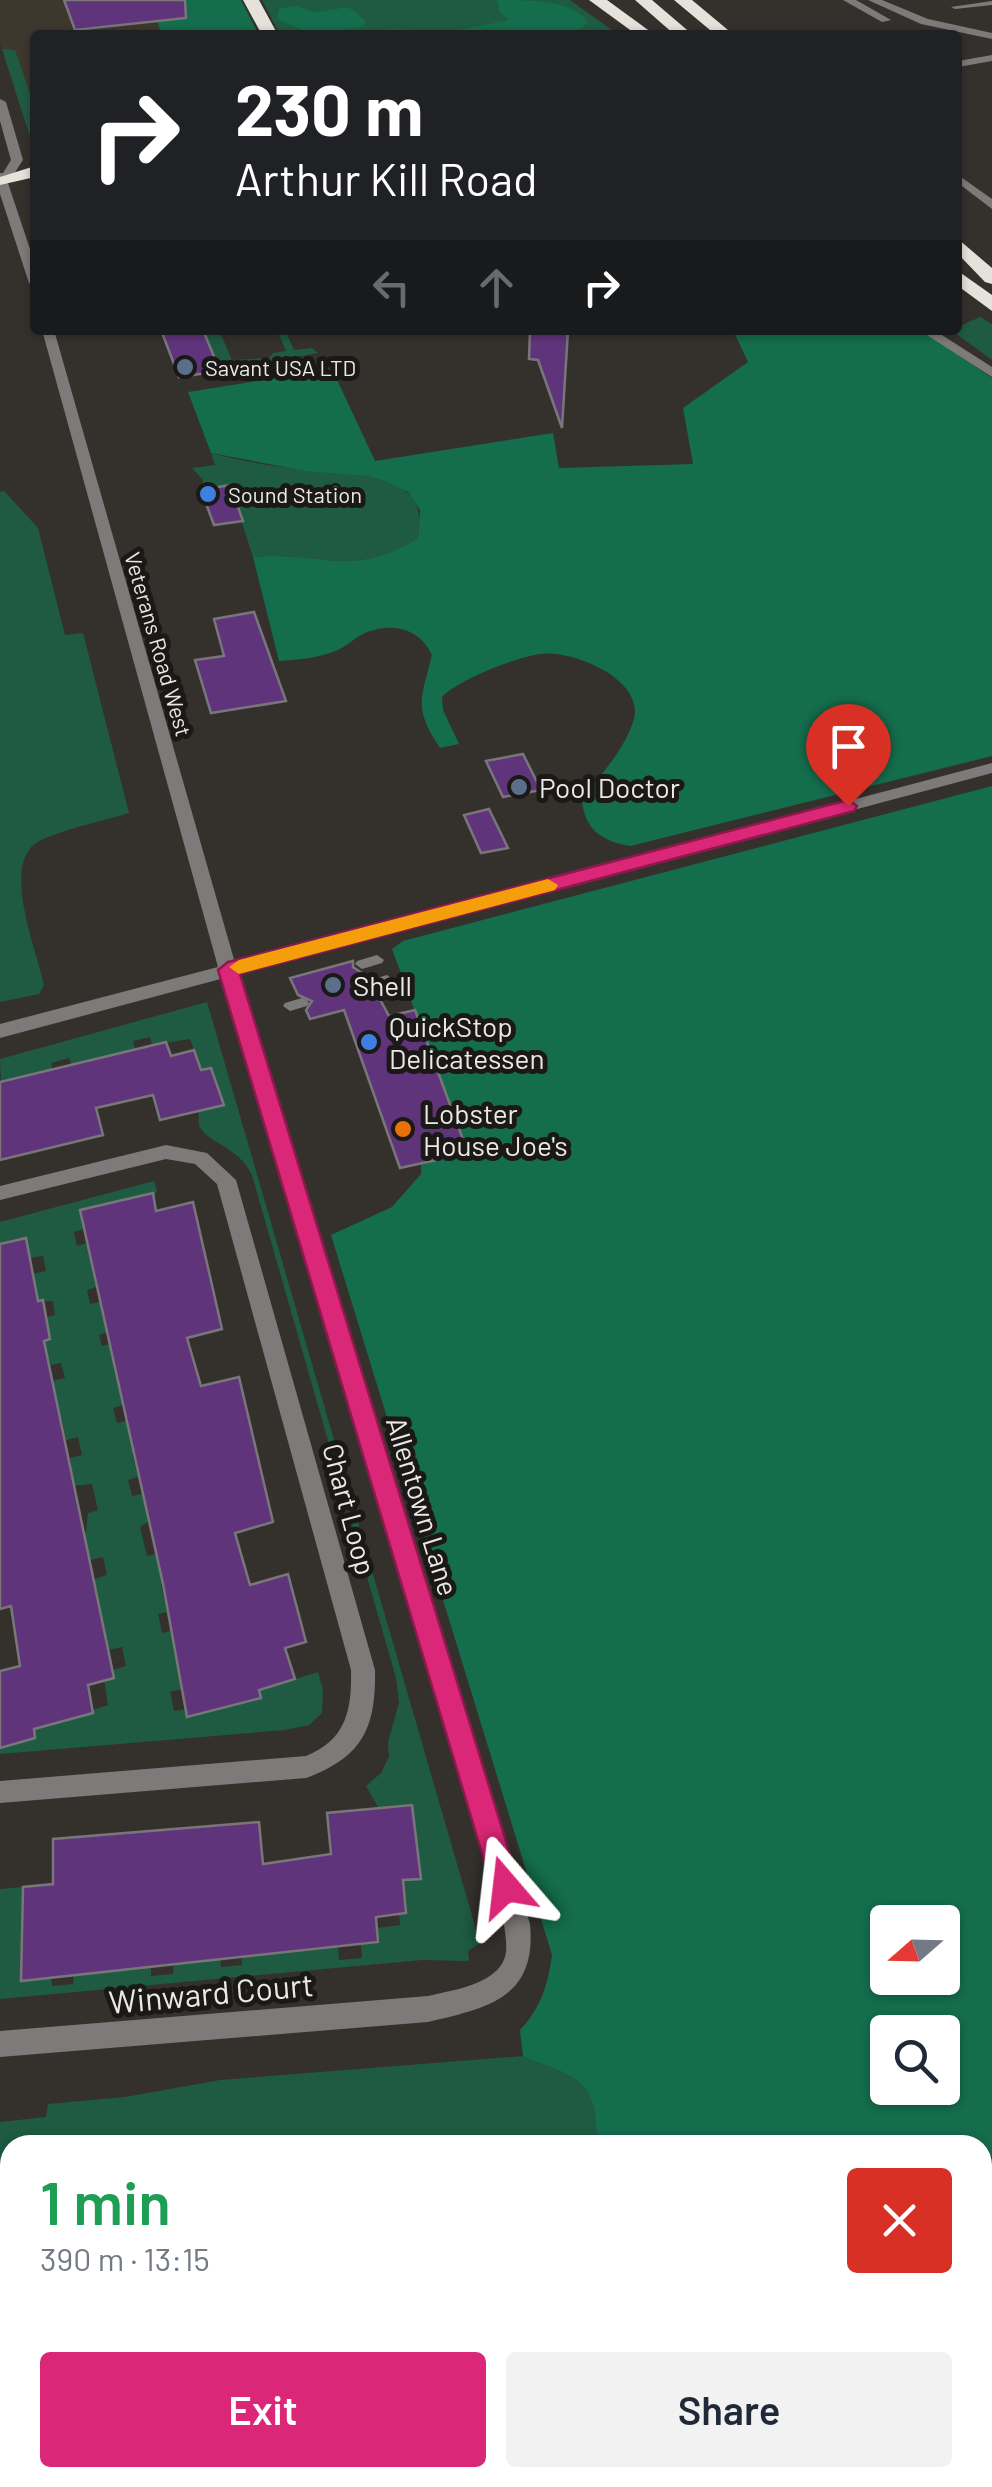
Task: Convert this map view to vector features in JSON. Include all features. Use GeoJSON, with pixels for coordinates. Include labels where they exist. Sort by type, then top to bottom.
{"type":"FeatureCollection","features":[{"type":"Feature","properties":{"kind":"highway"},"geometry":{"type":"LineString","coordinates":[[251,0],[267,30]]}},
{"type":"Feature","properties":{"kind":"highway"},"geometry":{"type":"LineString","coordinates":[[598,0],[642,30]]}},
{"type":"Feature","properties":{"kind":"highway"},"geometry":{"type":"LineString","coordinates":[[606,0],[643,30]]}},
{"type":"Feature","properties":{"kind":"highway"},"geometry":{"type":"LineString","coordinates":[[643,0],[680,30]]}},
{"type":"Feature","properties":{"kind":"highway"},"geometry":{"type":"LineString","coordinates":[[672,0],[710,30]]}},
{"type":"Feature","properties":{"kind":"highway"},"geometry":{"type":"LineString","coordinates":[[682,0],[720,30]]}},
{"type":"Feature","properties":{"kind":"highway"},"geometry":{"type":"LineString","coordinates":[[1,179],[30,173]]}},
{"type":"Feature","properties":{"kind":"highway"},"geometry":{"type":"LineString","coordinates":[[962,248],[992,280]]}},
{"type":"Feature","properties":{"kind":"highway"},"geometry":{"type":"LineString","coordinates":[[962,257],[992,280]]}},
{"type":"Feature","properties":{"kind":"highway"},"geometry":{"type":"LineString","coordinates":[[962,280],[992,305]]}},
{"type":"Feature","properties":{"kind":"street"},"geometry":{"type":"LineString","coordinates":[[848,0],[882,19],[918,30]]}},
{"type":"Feature","properties":{"kind":"street"},"geometry":{"type":"LineString","coordinates":[[872,0],[943,30]]}},
{"type":"Feature","properties":{"kind":"street"},"geometry":{"type":"LineString","coordinates":[[962,33],[992,36]]}},
{"type":"Feature","properties":{"kind":"street"},"geometry":{"type":"LineString","coordinates":[[962,41],[992,45]]}},
{"type":"Feature","properties":{"kind":"street"},"geometry":{"type":"LineString","coordinates":[[962,63],[992,58]]}},
{"type":"Feature","properties":{"kind":"street"},"geometry":{"type":"LineString","coordinates":[[0,102],[17,160],[1,179],[30,266]]}},
{"type":"Feature","properties":{"kind":"street"},"geometry":{"type":"LineString","coordinates":[[962,181],[992,205]]}},
{"type":"Feature","properties":{"kind":"street","name":"Veterans Road West"},"geometry":{"type":"LineString","coordinates":[[49,335],[228,970]]}},
{"type":"Feature","properties":{"kind":"street"},"geometry":{"type":"LineString","coordinates":[[933,335],[992,372]]}},
{"type":"Feature","properties":{"kind":"street"},"geometry":{"type":"LineString","coordinates":[[0,1031],[992,768]]}},
{"type":"Feature","properties":{"kind":"street","name":"Allentown Lane"},"geometry":{"type":"LineString","coordinates":[[228,970],[518,1924],[515,1966],[498,1985],[470,1999],[428,2009]]}},
{"type":"Feature","properties":{"kind":"street","name":"Chart Loop"},"geometry":{"type":"LineString","coordinates":[[0,1193],[166,1152],[200,1158],[226,1180],[363,1670],[366,1705],[352,1736],[328,1760],[306,1767],[0,1792]]}},
{"type":"Feature","properties":{"kind":"street","name":"Winward Court"},"geometry":{"type":"LineString","coordinates":[[0,2044],[428,2009]]}},
{"type":"Feature","properties":{"kind":"lane"},"geometry":{"type":"LineString","coordinates":[[955,7],[992,3]]}},
{"type":"Feature","properties":{"kind":"lane"},"geometry":{"type":"LineString","coordinates":[[960,18],[973,15]]}},
{"type":"Feature","properties":{"kind":"lane"},"geometry":{"type":"LineString","coordinates":[[362,964],[377,960]]}},
{"type":"Feature","properties":{"kind":"shaded area"},"geometry":{"type":"Polygon","coordinates":[[[0,0],[149,0],[160,30],[30,30],[30,109],[21,110],[0,42],[0,0]]]}},
{"type":"Feature","properties":{"kind":"green space"},"geometry":{"type":"Polygon","coordinates":[[[149,0],[241,0],[256,30],[160,30],[149,0]]]}},
{"type":"Feature","properties":{"kind":"green space"},"geometry":{"type":"Polygon","coordinates":[[[262,0],[570,0],[612,30],[277,30],[262,0]]]}},
{"type":"Feature","properties":{"kind":"green space"},"geometry":{"type":"Polygon","coordinates":[[[497,0],[535,1],[572,9],[588,22],[576,30],[459,30],[509,20],[500,12],[497,0]]]}},
{"type":"Feature","properties":{"kind":"green space"},"geometry":{"type":"Polygon","coordinates":[[[294,6],[317,12],[349,8],[366,22],[363,27],[344,30],[302,30],[277,19],[279,9],[294,6]]]}},
{"type":"Feature","properties":{"kind":"green space"},"geometry":{"type":"Polygon","coordinates":[[[2,49],[15,50],[30,94],[30,136],[2,49]]]}},
{"type":"Feature","properties":{"kind":"green space"},"geometry":{"type":"Polygon","coordinates":[[[980,317],[992,324],[992,360],[958,335],[962,335],[962,325],[980,317]]]}},
{"type":"Feature","properties":{"kind":"green space"},"geometry":{"type":"Polygon","coordinates":[[[205,335],[221,335],[232,360],[269,358],[273,353],[286,351],[279,335],[287,335],[294,350],[312,348],[318,353],[220,371],[205,335]]]}},
{"type":"Feature","properties":{"kind":"green space"},"geometry":{"type":"Polygon","coordinates":[[[735,335],[929,335],[992,378],[992,756],[630,846],[596,832],[583,809],[582,799],[617,753],[633,722],[635,707],[629,693],[604,670],[570,657],[540,654],[474,677],[442,697],[443,710],[459,744],[440,748],[426,723],[422,703],[432,655],[413,634],[396,628],[377,629],[327,654],[279,661],[253,557],[336,561],[373,558],[418,538],[420,510],[408,492],[369,476],[305,471],[211,453],[188,392],[332,369],[375,461],[553,433],[559,468],[693,464],[683,408],[748,362],[735,335]]]}},
{"type":"Feature","properties":{"kind":"green space"},"geometry":{"type":"Polygon","coordinates":[[[211,453],[268,465],[386,480],[409,494],[416,504],[418,538],[394,551],[354,561],[253,557],[230,486],[201,489],[203,480],[192,468],[215,465],[211,453]]]}},
{"type":"Feature","properties":{"kind":"green space"},"geometry":{"type":"Polygon","coordinates":[[[4,491],[38,528],[65,635],[83,633],[129,813],[49,836],[28,852],[21,886],[44,985],[39,994],[0,1002],[0,492],[4,491]]]}},
{"type":"Feature","properties":{"kind":"green space"},"geometry":{"type":"Polygon","coordinates":[[[992,786],[992,2135],[597,2135],[593,2105],[582,2085],[523,2056],[520,2030],[542,1995],[552,1955],[331,1235],[392,1207],[421,1174],[421,1163],[467,1153],[392,949],[403,941],[992,786]]]}},
{"type":"Feature","properties":{"kind":"green space"},"geometry":{"type":"Polygon","coordinates":[[[207,1002],[480,1943],[468,1951],[469,1961],[422,1960],[0,1999],[0,1889],[23,1887],[21,1980],[51,1977],[52,1986],[73,1984],[74,1974],[151,1966],[151,1976],[173,1974],[174,1964],[220,1958],[221,1967],[242,1965],[242,1955],[338,1946],[339,1960],[362,1958],[361,1944],[378,1942],[377,1928],[400,1925],[399,1914],[406,1912],[403,1880],[421,1878],[412,1806],[378,1807],[366,1786],[381,1773],[389,1757],[388,1742],[399,1703],[396,1678],[252,1175],[239,1157],[210,1138],[199,1125],[198,1111],[224,1105],[211,1068],[201,1070],[190,1039],[152,1045],[150,1037],[133,1041],[135,1049],[116,1054],[127,1093],[72,1066],[69,1058],[51,1063],[54,1076],[1,1082],[0,1059],[207,1002]]]}},
{"type":"Feature","properties":{"kind":"green space"},"geometry":{"type":"Polygon","coordinates":[[[154,1181],[154,1197],[152,1193],[81,1210],[84,1229],[74,1232],[77,1246],[87,1243],[97,1268],[92,1269],[96,1287],[87,1290],[90,1304],[100,1302],[101,1309],[108,1307],[107,1332],[99,1335],[102,1346],[110,1344],[191,1368],[118,1385],[123,1405],[113,1408],[117,1423],[126,1421],[129,1432],[136,1431],[141,1451],[132,1454],[138,1477],[128,1480],[132,1496],[142,1494],[143,1499],[149,1498],[154,1518],[140,1527],[147,1556],[156,1554],[161,1573],[239,1563],[161,1585],[167,1612],[158,1614],[162,1633],[170,1631],[172,1638],[179,1636],[177,1662],[182,1689],[170,1692],[174,1711],[261,1698],[259,1690],[318,1672],[323,1690],[322,1713],[309,1725],[285,1730],[0,1754],[0,1748],[35,1738],[34,1729],[108,1705],[104,1680],[114,1678],[113,1670],[126,1666],[122,1647],[108,1650],[103,1621],[32,1639],[29,1625],[99,1607],[94,1579],[107,1575],[103,1557],[90,1560],[89,1554],[84,1555],[80,1533],[86,1532],[88,1513],[98,1510],[92,1484],[70,1486],[67,1465],[71,1464],[70,1458],[82,1455],[78,1437],[66,1440],[61,1416],[10,1426],[58,1407],[53,1381],[65,1378],[61,1363],[51,1365],[44,1360],[40,1342],[46,1317],[55,1315],[53,1301],[32,1302],[33,1274],[46,1271],[43,1256],[30,1258],[26,1239],[0,1244],[0,1222],[154,1181]]]}},
{"type":"Feature","properties":{"kind":"green space"},"geometry":{"type":"Polygon","coordinates":[[[523,2056],[582,2085],[593,2105],[597,2135],[0,2135],[0,2122],[46,2117],[48,2104],[125,2097],[220,2080],[523,2056]]]}},
{"type":"Feature","properties":{"kind":"building"},"geometry":{"type":"Polygon","coordinates":[[[64,0],[185,0],[186,18],[75,30],[64,0]]]}},
{"type":"Feature","properties":{"kind":"building"},"geometry":{"type":"Polygon","coordinates":[[[163,335],[205,335],[220,371],[179,377],[163,335]]]}},
{"type":"Feature","properties":{"kind":"building"},"geometry":{"type":"Polygon","coordinates":[[[530,335],[568,335],[562,428],[538,360],[529,359],[530,335]]]}},
{"type":"Feature","properties":{"kind":"building"},"geometry":{"type":"Polygon","coordinates":[[[230,485],[243,521],[214,525],[201,490],[230,485]]]}},
{"type":"Feature","properties":{"kind":"building"},"geometry":{"type":"Polygon","coordinates":[[[254,612],[286,701],[211,713],[195,660],[224,656],[214,619],[254,612]]]}},
{"type":"Feature","properties":{"kind":"building"},"geometry":{"type":"Polygon","coordinates":[[[523,754],[541,790],[503,797],[486,761],[523,754]]]}},
{"type":"Feature","properties":{"kind":"building"},"geometry":{"type":"Polygon","coordinates":[[[489,809],[508,848],[481,853],[464,815],[489,809]]]}},
{"type":"Feature","properties":{"kind":"building"},"geometry":{"type":"Polygon","coordinates":[[[353,961],[353,967],[368,977],[362,982],[363,987],[376,992],[389,1016],[415,1010],[468,1153],[400,1168],[344,1010],[310,1019],[306,1010],[312,1001],[298,995],[290,978],[353,961]]]}},
{"type":"Feature","properties":{"kind":"building"},"geometry":{"type":"Polygon","coordinates":[[[166,1042],[171,1056],[194,1050],[201,1070],[211,1068],[224,1105],[160,1120],[153,1095],[96,1108],[103,1135],[0,1160],[0,1082],[166,1042]]]}},
{"type":"Feature","properties":{"kind":"building"},"geometry":{"type":"Polygon","coordinates":[[[153,1193],[156,1211],[193,1202],[222,1329],[187,1338],[201,1386],[239,1377],[273,1522],[235,1533],[250,1585],[288,1574],[306,1642],[285,1648],[295,1679],[259,1690],[261,1698],[187,1717],[163,1584],[80,1210],[153,1193]]]}},
{"type":"Feature","properties":{"kind":"building"},"geometry":{"type":"Polygon","coordinates":[[[26,1238],[38,1301],[43,1300],[50,1339],[44,1341],[114,1678],[88,1685],[93,1713],[34,1729],[35,1738],[0,1748],[0,1671],[20,1666],[11,1606],[0,1609],[0,1244],[26,1238]]]}},
{"type":"Feature","properties":{"kind":"building"},"geometry":{"type":"Polygon","coordinates":[[[412,1805],[421,1879],[403,1880],[406,1913],[376,1917],[378,1942],[21,1981],[23,1887],[53,1884],[53,1839],[259,1822],[263,1864],[331,1854],[327,1813],[412,1805]]]}},
{"type":"Feature","properties":{"kind":"slow traffic"},"geometry":{"type":"LineString","coordinates":[[239,967],[548,885]]}},
{"type":"Feature","properties":{"kind":"place","name":"Savant USA LTD"},"geometry":{"type":"Point","coordinates":[185,367]}},
{"type":"Feature","properties":{"kind":"place","name":"Sound Station"},"geometry":{"type":"Point","coordinates":[208,494]}},
{"type":"Feature","properties":{"kind":"place","name":"Pool Doctor"},"geometry":{"type":"Point","coordinates":[519,787]}},
{"type":"Feature","properties":{"kind":"place","name":"Shell"},"geometry":{"type":"Point","coordinates":[333,985]}},
{"type":"Feature","properties":{"kind":"place","name":"QuickStop Delicatessen"},"geometry":{"type":"Point","coordinates":[369,1042]}},
{"type":"Feature","properties":{"kind":"place","name":"Lobster House Joe's"},"geometry":{"type":"Point","coordinates":[403,1129]}},
{"type":"Feature","properties":{"kind":"route"},"geometry":{"type":"LineString","coordinates":[[506,1887],[228,970],[848,806]]}}]}
